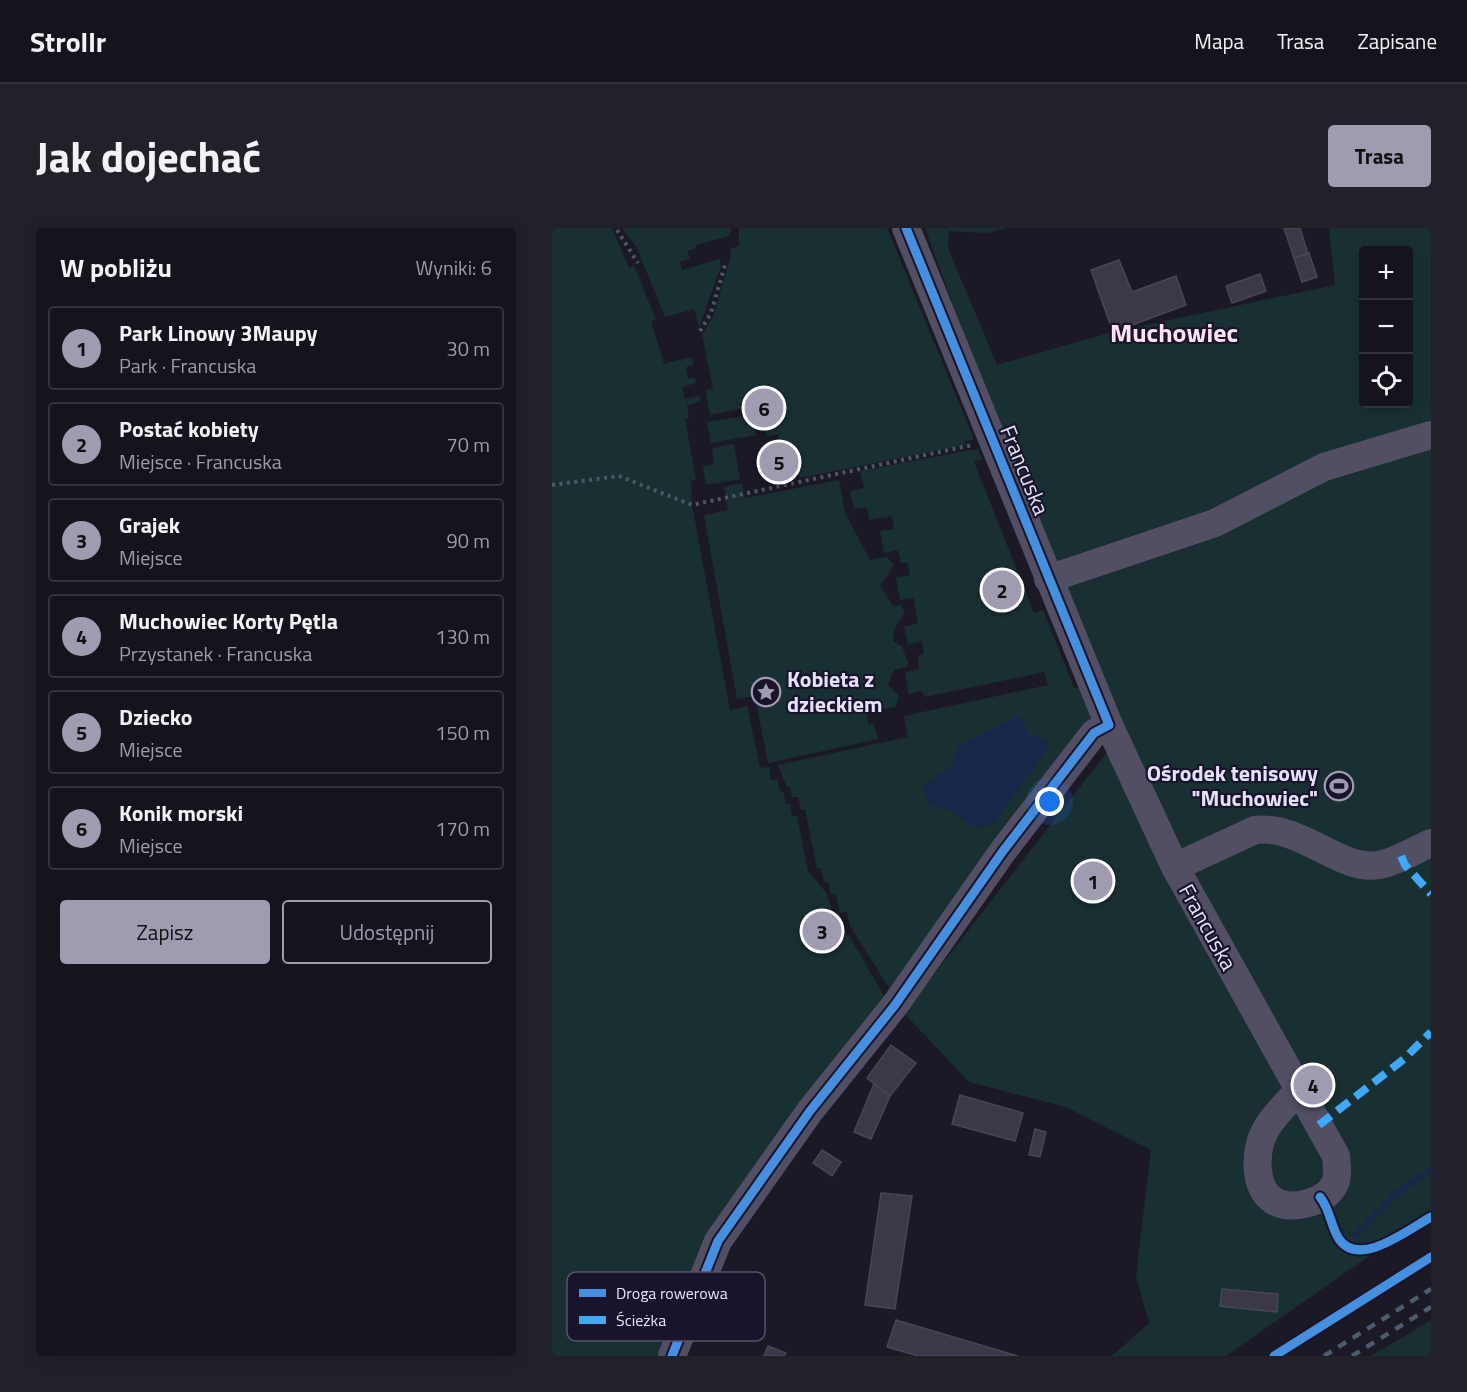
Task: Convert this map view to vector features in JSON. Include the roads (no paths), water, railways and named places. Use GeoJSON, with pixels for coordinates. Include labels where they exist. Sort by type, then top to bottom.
{"type":"FeatureCollection","features":[{"type":"Feature","properties":{"kind":"street","name":"Francuska"},"geometry":{"type":"LineString","coordinates":[[906,228],[1109,725],[1174,867],[1299,1090]]}},
{"type":"Feature","properties":{"kind":"street"},"geometry":{"type":"LineString","coordinates":[[1048,579],[1215,523],[1324,467],[1431,435]]}},
{"type":"Feature","properties":{"kind":"street"},"geometry":{"type":"LineString","coordinates":[[706,1272],[718,1241],[810,1111],[895,1005],[1003,851],[1094,734],[1109,725]]}},
{"type":"Feature","properties":{"kind":"street"},"geometry":{"type":"LineString","coordinates":[[1174,867],[1255,830],[1268,828],[1282,830],[1353,862],[1378,865],[1431,843]]}},
{"type":"Feature","properties":{"kind":"street"},"geometry":{"type":"LineString","coordinates":[[672,1356],[678,1341]]}},
{"type":"Feature","properties":{"kind":"water"},"geometry":{"type":"Polygon","coordinates":[[[1020,715],[1026,732],[1031,736],[1045,739],[1049,747],[993,824],[985,827],[973,826],[949,810],[930,805],[923,791],[927,783],[954,765],[956,748],[1020,715]]]}},
{"type":"Feature","properties":{"kind":"waterway"},"geometry":{"type":"LineString","coordinates":[[1355,1235],[1399,1191],[1431,1170]]}},
{"type":"Feature","properties":{"kind":"railway"},"geometry":{"type":"LineString","coordinates":[[1324,1356],[1431,1289]]}},
{"type":"Feature","properties":{"kind":"railway"},"geometry":{"type":"LineString","coordinates":[[1352,1356],[1431,1307]]}},
{"type":"Feature","properties":{"kind":"place","name":"Konik morski"},"geometry":{"type":"Point","coordinates":[764,408]}},
{"type":"Feature","properties":{"kind":"place","name":"Dziecko"},"geometry":{"type":"Point","coordinates":[779,462]}},
{"type":"Feature","properties":{"kind":"place","name":"Postać kobiety"},"geometry":{"type":"Point","coordinates":[1002,590]}},
{"type":"Feature","properties":{"kind":"place","name":"Kobieta z dzieckiem"},"geometry":{"type":"Point","coordinates":[766,692]}},
{"type":"Feature","properties":{"kind":"place","name":"Ośrodek tenisowy \"Muchowiec\""},"geometry":{"type":"Point","coordinates":[1339,786]}},
{"type":"Feature","properties":{"kind":"place","name":"Park Linowy 3Maupy"},"geometry":{"type":"Point","coordinates":[1093,881]}},
{"type":"Feature","properties":{"kind":"place","name":"Grajek"},"geometry":{"type":"Point","coordinates":[822,931]}},
{"type":"Feature","properties":{"kind":"place","name":"Muchowiec Korty Pętla"},"geometry":{"type":"Point","coordinates":[1313,1085]}},
{"type":"Feature","properties":{"kind":"district","name":"Muchowiec"},"geometry":{"type":"Point","coordinates":[1174,333]}}]}
